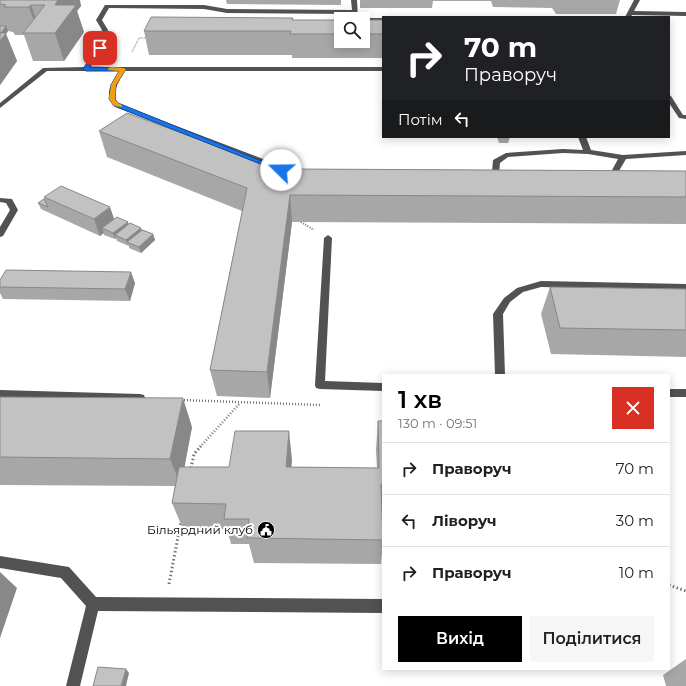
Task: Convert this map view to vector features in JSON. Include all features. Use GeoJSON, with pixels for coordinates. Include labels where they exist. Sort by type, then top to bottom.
{"type":"FeatureCollection","features":[{"type":"Feature","properties":{"kind":"lane"},"geometry":{"type":"LineString","coordinates":[[86,69],[100,48],[105,30],[99,20],[107,6],[204,7],[227,11],[354,12],[354,0]]}},
{"type":"Feature","properties":{"kind":"lane"},"geometry":{"type":"LineString","coordinates":[[636,0],[630,15],[686,14]]}},
{"type":"Feature","properties":{"kind":"lane"},"geometry":{"type":"LineString","coordinates":[[370,20],[382,20]]}},
{"type":"Feature","properties":{"kind":"lane"},"geometry":{"type":"LineString","coordinates":[[0,106],[45,69],[382,69]]}},
{"type":"Feature","properties":{"kind":"lane"},"geometry":{"type":"LineString","coordinates":[[123,69],[114,85],[112,99],[116,105],[281,170],[294,170]]}},
{"type":"Feature","properties":{"kind":"lane"},"geometry":{"type":"LineString","coordinates":[[670,98],[684,117],[686,125]]}},
{"type":"Feature","properties":{"kind":"lane"},"geometry":{"type":"LineString","coordinates":[[582,138],[588,152]]}},
{"type":"Feature","properties":{"kind":"lane"},"geometry":{"type":"LineString","coordinates":[[496,172],[496,162],[506,155],[563,151],[588,152],[623,157],[686,153]]}},
{"type":"Feature","properties":{"kind":"lane"},"geometry":{"type":"LineString","coordinates":[[598,174],[613,174],[623,157]]}},
{"type":"Feature","properties":{"kind":"lane"},"geometry":{"type":"LineString","coordinates":[[0,200],[9,201],[14,210],[0,234]]}},
{"type":"Feature","properties":{"kind":"lane"},"geometry":{"type":"LineString","coordinates":[[328,238],[320,385],[382,387]]}},
{"type":"Feature","properties":{"kind":"lane"},"geometry":{"type":"LineString","coordinates":[[500,374],[498,314],[507,300],[520,290],[540,284],[686,287]]}},
{"type":"Feature","properties":{"kind":"lane"},"geometry":{"type":"LineString","coordinates":[[670,393],[686,393]]}},
{"type":"Feature","properties":{"kind":"lane"},"geometry":{"type":"LineString","coordinates":[[0,394],[146,398]]}},
{"type":"Feature","properties":{"kind":"lane"},"geometry":{"type":"LineString","coordinates":[[0,562],[64,572],[93,604],[165,603],[382,606]]}},
{"type":"Feature","properties":{"kind":"lane"},"geometry":{"type":"LineString","coordinates":[[73,686],[93,604]]}},
{"type":"Feature","properties":{"kind":"path"},"geometry":{"type":"LineString","coordinates":[[123,69],[139,38],[155,38]]}},
{"type":"Feature","properties":{"kind":"path"},"geometry":{"type":"LineString","coordinates":[[146,398],[240,403],[320,405],[320,385]]}},
{"type":"Feature","properties":{"kind":"path"},"geometry":{"type":"LineString","coordinates":[[189,476],[194,454],[240,403]]}},
{"type":"Feature","properties":{"kind":"path"},"geometry":{"type":"LineString","coordinates":[[165,603],[182,513]]}},
{"type":"Feature","properties":{"kind":"path"},"geometry":{"type":"LineString","coordinates":[[670,585],[686,591]]}},
{"type":"Feature","properties":{"kind":"building"},"geometry":{"type":"Polygon","coordinates":[[[0,0],[58,0],[55,5],[76,5],[55,33],[23,33],[45,5],[31,5],[29,7],[4,7],[6,5],[0,4],[0,0]]]}},
{"type":"Feature","properties":{"kind":"building"},"geometry":{"type":"Polygon","coordinates":[[[151,17],[293,18],[292,20],[334,20],[334,34],[290,34],[291,31],[144,31],[151,17]]]}},
{"type":"Feature","properties":{"kind":"building"},"geometry":{"type":"Polygon","coordinates":[[[370,20],[382,20],[382,34],[370,34],[370,20]]]}},
{"type":"Feature","properties":{"kind":"building"},"geometry":{"type":"Polygon","coordinates":[[[0,26],[6,26],[1,33],[0,33],[0,26]]]}},
{"type":"Feature","properties":{"kind":"building"},"geometry":{"type":"Polygon","coordinates":[[[0,33],[6,33],[0,41],[0,33]]]}},
{"type":"Feature","properties":{"kind":"building"},"geometry":{"type":"Polygon","coordinates":[[[127,113],[271,166],[293,169],[686,171],[686,197],[290,195],[267,372],[210,370],[247,188],[99,131],[127,113]]]}},
{"type":"Feature","properties":{"kind":"building"},"geometry":{"type":"Polygon","coordinates":[[[61,186],[110,207],[94,219],[44,197],[61,186]]]}},
{"type":"Feature","properties":{"kind":"building"},"geometry":{"type":"Polygon","coordinates":[[[44,199],[48,207],[38,203],[44,199]]]}},
{"type":"Feature","properties":{"kind":"building"},"geometry":{"type":"Polygon","coordinates":[[[117,217],[128,222],[113,233],[102,228],[117,217]]]}},
{"type":"Feature","properties":{"kind":"building"},"geometry":{"type":"Polygon","coordinates":[[[130,223],[141,228],[126,240],[115,235],[130,223]]]}},
{"type":"Feature","properties":{"kind":"building"},"geometry":{"type":"Polygon","coordinates":[[[142,230],[153,234],[139,247],[127,242],[142,230]]]}},
{"type":"Feature","properties":{"kind":"building"},"geometry":{"type":"Polygon","coordinates":[[[6,270],[131,272],[125,289],[0,287],[0,280],[6,270]]]}},
{"type":"Feature","properties":{"kind":"building"},"geometry":{"type":"Polygon","coordinates":[[[550,287],[686,289],[686,330],[560,328],[550,287]]]}},
{"type":"Feature","properties":{"kind":"building"},"geometry":{"type":"Polygon","coordinates":[[[0,397],[183,398],[170,459],[0,457],[0,397]]]}},
{"type":"Feature","properties":{"kind":"building"},"geometry":{"type":"Polygon","coordinates":[[[378,421],[382,421],[382,540],[247,538],[249,519],[224,519],[226,504],[172,503],[179,467],[229,467],[235,431],[289,431],[286,467],[379,468],[378,421]]]}},
{"type":"Feature","properties":{"kind":"building"},"geometry":{"type":"Polygon","coordinates":[[[98,667],[126,669],[121,686],[93,686],[98,667]]]}},
{"type":"Feature","properties":{"kind":"slow traffic"},"geometry":{"type":"LineString","coordinates":[[111,69],[123,69],[114,85],[112,99],[116,105],[120,106]]}},
{"type":"Feature","properties":{"kind":"place","name":"Більярдний клуб"},"geometry":{"type":"Point","coordinates":[266,530]}},
{"type":"Feature","properties":{"kind":"route"},"geometry":{"type":"LineString","coordinates":[[100,48],[86,69],[123,69],[114,85],[112,99],[116,105],[281,170]]}}]}
